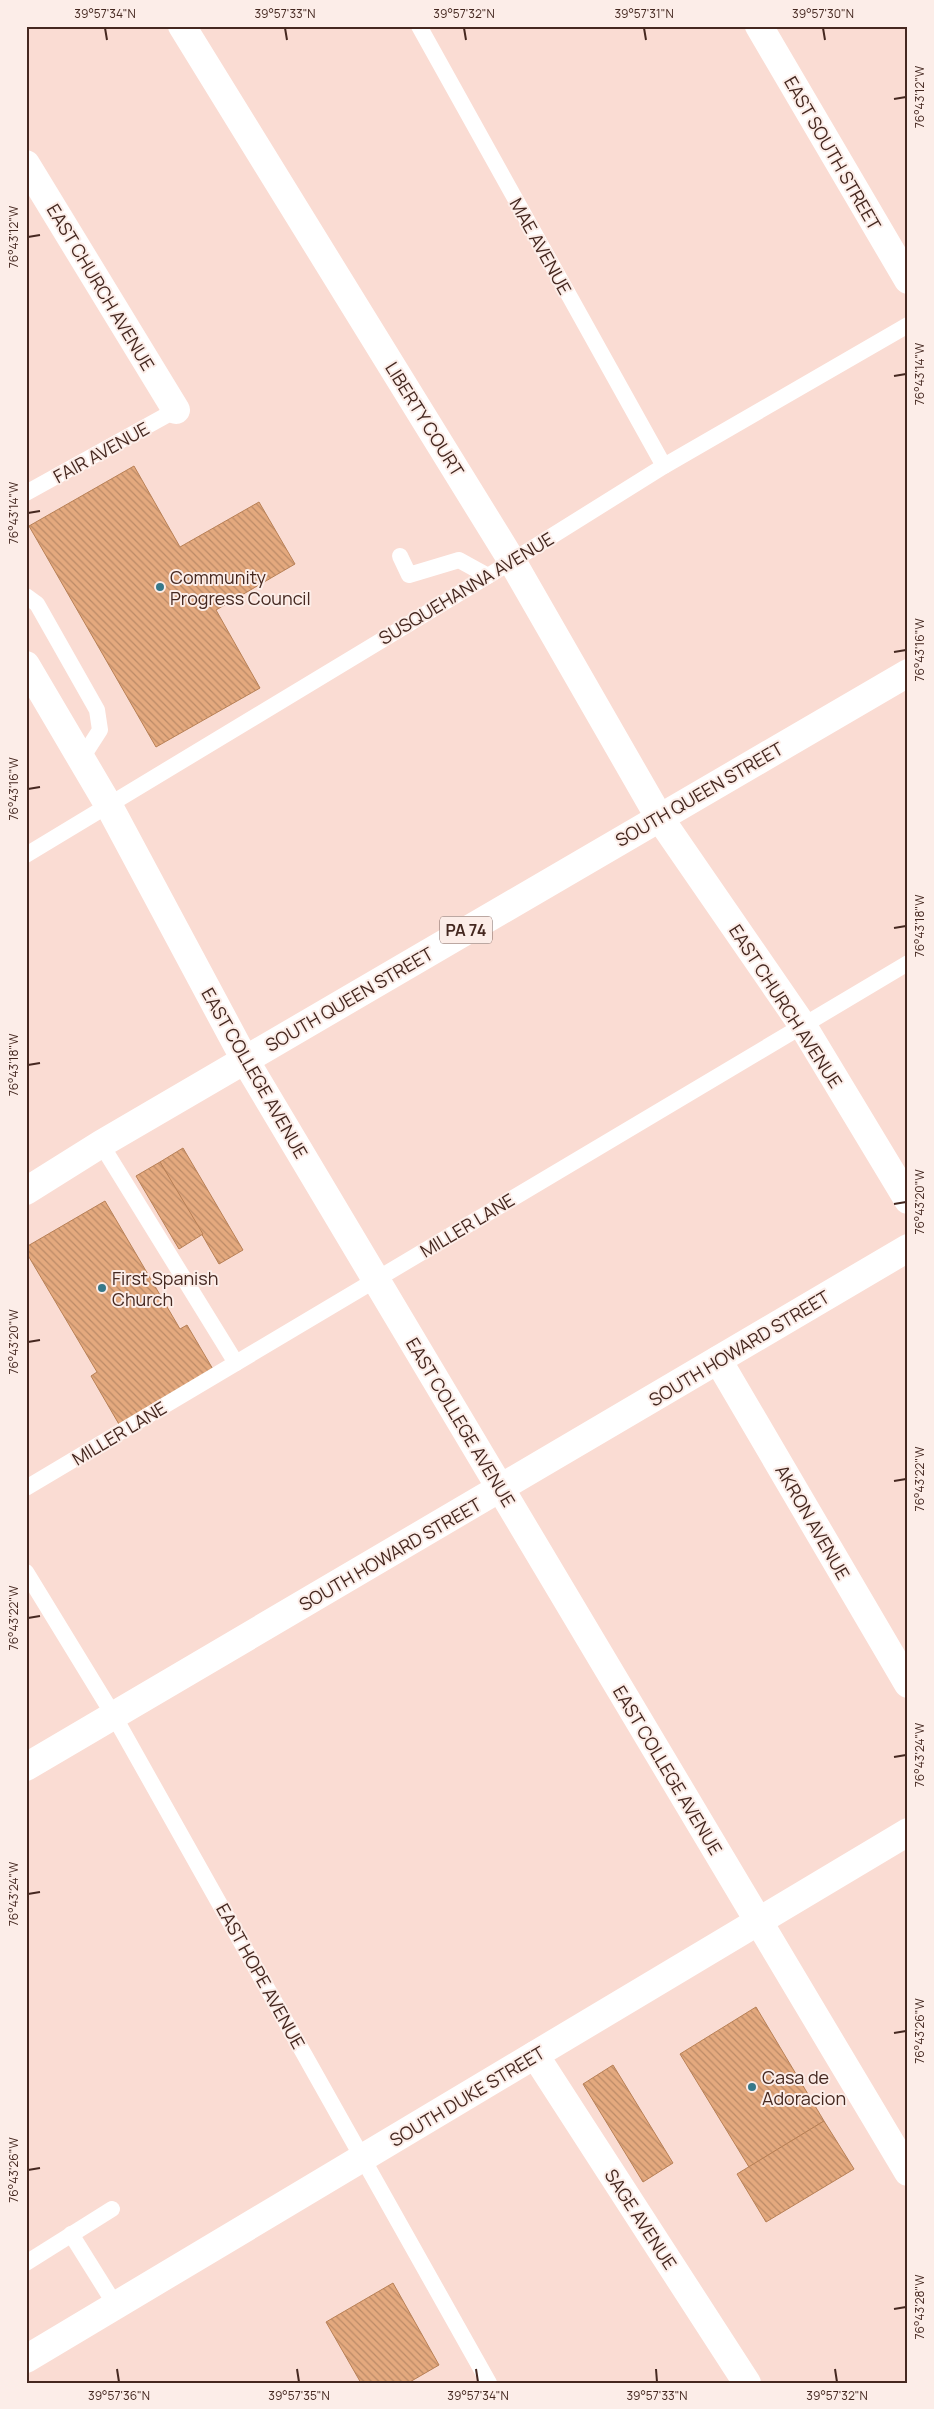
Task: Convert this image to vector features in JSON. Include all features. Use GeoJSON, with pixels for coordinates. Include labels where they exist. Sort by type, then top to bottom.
{"type":"FeatureCollection","features":[{"type":"Feature","properties":{"kind":"street","name":"LIBERTY COURT"},"geometry":{"type":"LineString","coordinates":[[182,26],[512,561],[659,817]]}},
{"type":"Feature","properties":{"kind":"street","name":"EAST SOUTH STREET"},"geometry":{"type":"LineString","coordinates":[[759,26],[908,280]]}},
{"type":"Feature","properties":{"kind":"street","name":"EAST CHURCH AVENUE"},"geometry":{"type":"LineString","coordinates":[[26,164],[176,410]]}},
{"type":"Feature","properties":{"kind":"street","name":"EAST COLLEGE AVENUE"},"geometry":{"type":"LineString","coordinates":[[26,665],[109,806],[245,1060],[908,2172]]}},
{"type":"Feature","properties":{"kind":"street","name":"SOUTH QUEEN STREET"},"geometry":{"type":"LineString","coordinates":[[26,1191],[101,1144],[908,673]]}},
{"type":"Feature","properties":{"kind":"street","name":"EAST CHURCH AVENUE"},"geometry":{"type":"LineString","coordinates":[[659,817],[802,1026],[908,1200]]}},
{"type":"Feature","properties":{"kind":"street","name":"SOUTH HOWARD STREET"},"geometry":{"type":"LineString","coordinates":[[26,1767],[908,1248]]}},
{"type":"Feature","properties":{"kind":"street","name":"AKRON AVENUE"},"geometry":{"type":"LineString","coordinates":[[718,1360],[908,1684]]}},
{"type":"Feature","properties":{"kind":"street","name":"SOUTH DUKE STREET"},"geometry":{"type":"LineString","coordinates":[[26,2359],[908,1832]]}},
{"type":"Feature","properties":{"kind":"street","name":"SAGE AVENUE"},"geometry":{"type":"LineString","coordinates":[[535,2055],[746,2383]]}},
{"type":"Feature","properties":{"kind":"lane","name":"MAE AVENUE"},"geometry":{"type":"LineString","coordinates":[[419,26],[664,466]]}},
{"type":"Feature","properties":{"kind":"lane","name":"SUSQUEHANNA AVENUE"},"geometry":{"type":"LineString","coordinates":[[26,855],[488,576],[664,466],[908,325]]}},
{"type":"Feature","properties":{"kind":"lane","name":"FAIR AVENUE"},"geometry":{"type":"LineString","coordinates":[[26,493],[176,410]]}},
{"type":"Feature","properties":{"kind":"lane"},"geometry":{"type":"LineString","coordinates":[[400,556],[409,575],[458,560],[488,576]]}},
{"type":"Feature","properties":{"kind":"lane"},"geometry":{"type":"LineString","coordinates":[[26,596],[37,604],[97,710],[100,730],[82,758]]}},
{"type":"Feature","properties":{"kind":"lane","name":"MILLER LANE"},"geometry":{"type":"LineString","coordinates":[[26,1488],[908,963]]}},
{"type":"Feature","properties":{"kind":"lane"},"geometry":{"type":"LineString","coordinates":[[101,1144],[236,1363]]}},
{"type":"Feature","properties":{"kind":"lane","name":"EAST HOPE AVENUE"},"geometry":{"type":"LineString","coordinates":[[26,1572],[114,1716],[489,2383]]}},
{"type":"Feature","properties":{"kind":"lane"},"geometry":{"type":"LineString","coordinates":[[26,2263],[112,2209]]}},
{"type":"Feature","properties":{"kind":"lane"},"geometry":{"type":"LineString","coordinates":[[71,2234],[116,2306]]}},
{"type":"Feature","properties":{"kind":"building","name":"Community Progress Council"},"geometry":{"type":"Polygon","coordinates":[[[134,466],[180,547],[259,502],[295,564],[216,610],[260,688],[156,747],[29,526],[134,466]]]}},
{"type":"Feature","properties":{"kind":"building"},"geometry":{"type":"Polygon","coordinates":[[[183,1148],[243,1250],[219,1264],[160,1162],[183,1148]]]}},
{"type":"Feature","properties":{"kind":"building"},"geometry":{"type":"Polygon","coordinates":[[[160,1162],[203,1234],[179,1249],[136,1176],[160,1162]]]}},
{"type":"Feature","properties":{"kind":"building","name":"First Spanish Church"},"geometry":{"type":"Polygon","coordinates":[[[105,1201],[180,1329],[187,1325],[214,1371],[120,1426],[91,1376],[97,1372],[26,1252],[26,1247],[105,1201]]]}},
{"type":"Feature","properties":{"kind":"building","name":"Casa de Adoracion"},"geometry":{"type":"Polygon","coordinates":[[[756,2007],[824,2121],[749,2167],[680,2054],[756,2007]]]}},
{"type":"Feature","properties":{"kind":"building"},"geometry":{"type":"Polygon","coordinates":[[[613,2065],[673,2163],[643,2182],[583,2084],[613,2065]]]}},
{"type":"Feature","properties":{"kind":"building"},"geometry":{"type":"Polygon","coordinates":[[[824,2121],[854,2169],[766,2222],[737,2174],[824,2121]]]}},
{"type":"Feature","properties":{"kind":"building"},"geometry":{"type":"Polygon","coordinates":[[[393,2283],[439,2365],[408,2383],[361,2383],[326,2322],[393,2283]]]}},
{"type":"Feature","properties":{"kind":"place","name":"Community Progress Council"},"geometry":{"type":"Point","coordinates":[160,587]}},
{"type":"Feature","properties":{"kind":"place","name":"First Spanish Church"},"geometry":{"type":"Point","coordinates":[102,1288]}},
{"type":"Feature","properties":{"kind":"place","name":"Casa de Adoracion"},"geometry":{"type":"Point","coordinates":[752,2087]}}]}
